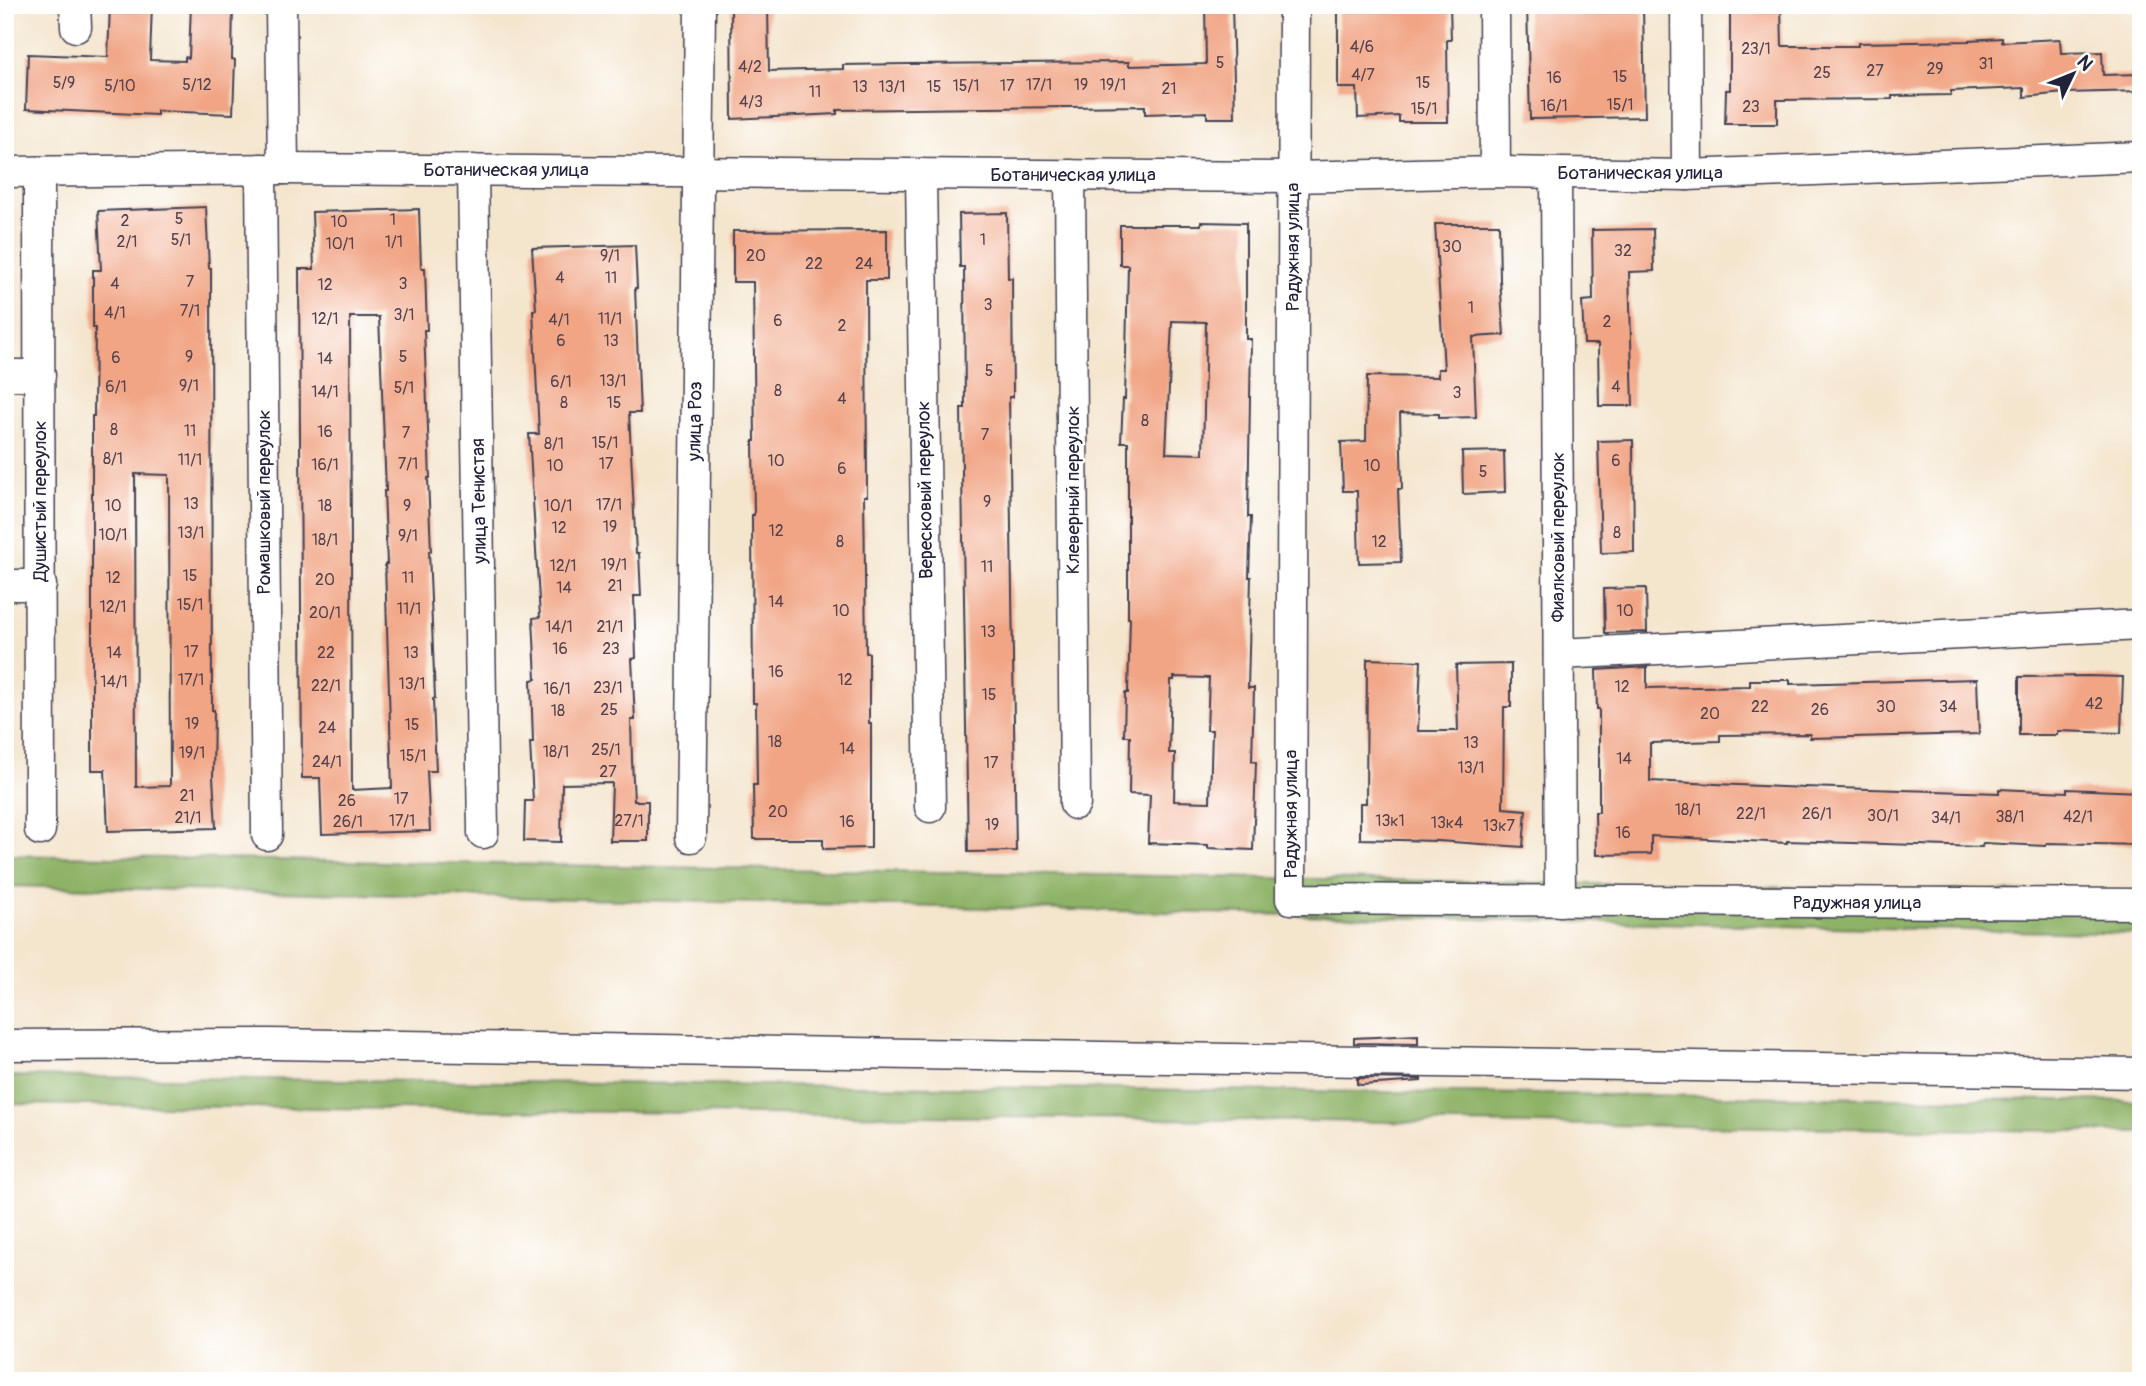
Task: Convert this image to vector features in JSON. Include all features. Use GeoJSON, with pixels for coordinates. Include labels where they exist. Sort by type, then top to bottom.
{"type":"FeatureCollection","features":[{"type":"Feature","properties":{"kind":"street","name":"Ромашковый переулок"},"geometry":{"type":"LineString","coordinates":[[267,835],[272,169],[281,5]]}},
{"type":"Feature","properties":{"kind":"street","name":"улица Роз"},"geometry":{"type":"LineString","coordinates":[[691,837],[700,5]]}},
{"type":"Feature","properties":{"kind":"street","name":"Радужная улица"},"geometry":{"type":"LineString","coordinates":[[1294,5],[1291,899],[2141,904]]}},
{"type":"Feature","properties":{"kind":"street"},"geometry":{"type":"LineString","coordinates":[[1493,5],[1495,172]]}},
{"type":"Feature","properties":{"kind":"street"},"geometry":{"type":"LineString","coordinates":[[1686,5],[1688,175]]}},
{"type":"Feature","properties":{"kind":"street","name":"Ботаническая улица"},"geometry":{"type":"LineString","coordinates":[[5,173],[272,169],[1293,177],[1495,172],[1688,175],[2141,157]]}},
{"type":"Feature","properties":{"kind":"street","name":"улица Тенистая"},"geometry":{"type":"LineString","coordinates":[[473,170],[483,832]]}},
{"type":"Feature","properties":{"kind":"street","name":"Душистый переулок"},"geometry":{"type":"LineString","coordinates":[[39,172],[40,830]]}},
{"type":"Feature","properties":{"kind":"street","name":"Фиалковый переулок"},"geometry":{"type":"LineString","coordinates":[[1556,173],[1560,901]]}},
{"type":"Feature","properties":{"kind":"street","name":"Вересковый переулок"},"geometry":{"type":"LineString","coordinates":[[920,174],[930,807]]}},
{"type":"Feature","properties":{"kind":"street","name":"Клеверный переулок"},"geometry":{"type":"LineString","coordinates":[[1070,175],[1075,804]]}},
{"type":"Feature","properties":{"kind":"street"},"geometry":{"type":"LineString","coordinates":[[5,375],[40,375]]}},
{"type":"Feature","properties":{"kind":"street"},"geometry":{"type":"LineString","coordinates":[[5,585],[41,585]]}},
{"type":"Feature","properties":{"kind":"street"},"geometry":{"type":"LineString","coordinates":[[1559,654],[2141,625]]}},
{"type":"Feature","properties":{"kind":"street"},"geometry":{"type":"LineString","coordinates":[[5,1045],[326,1045],[2141,1073]]}},
{"type":"Feature","properties":{"kind":"green space"},"geometry":{"type":"Polygon","coordinates":[[[5,855],[2141,894],[2141,934],[5,886],[5,855]]]}},
{"type":"Feature","properties":{"kind":"green space"},"geometry":{"type":"Polygon","coordinates":[[[5,1076],[2141,1101],[2141,1132],[5,1104],[5,1076]]]}},
{"type":"Feature","properties":{"kind":"building"},"geometry":{"type":"Polygon","coordinates":[[[110,5],[152,5],[150,60],[185,61],[185,57],[189,58],[191,5],[233,5],[233,114],[157,111],[157,115],[26,109],[28,54],[108,57],[110,5]]]}},
{"type":"Feature","properties":{"kind":"building"},"geometry":{"type":"Polygon","coordinates":[[[731,5],[768,5],[769,71],[843,69],[843,65],[1129,62],[1129,66],[1206,64],[1205,5],[1232,5],[1235,118],[1207,118],[1207,112],[1145,114],[1145,106],[837,110],[837,114],[732,119],[731,5]]]}},
{"type":"Feature","properties":{"kind":"building"},"geometry":{"type":"Polygon","coordinates":[[[1338,5],[1450,5],[1451,40],[1447,40],[1448,122],[1399,122],[1399,116],[1358,118],[1357,88],[1338,88],[1338,5]]]}},
{"type":"Feature","properties":{"kind":"building"},"geometry":{"type":"Polygon","coordinates":[[[1527,5],[1643,5],[1645,117],[1530,119],[1527,5]]]}},
{"type":"Feature","properties":{"kind":"building"},"geometry":{"type":"Polygon","coordinates":[[[1730,5],[1781,5],[1782,46],[1858,46],[1858,43],[2002,38],[2002,42],[2060,39],[2061,53],[2102,52],[2103,75],[2141,74],[2141,91],[2024,97],[2024,88],[1951,91],[1951,95],[1892,96],[1892,99],[1777,100],[1777,124],[1725,124],[1726,90],[1730,90],[1730,5]]]}},
{"type":"Feature","properties":{"kind":"building"},"geometry":{"type":"Polygon","coordinates":[[[206,207],[211,268],[212,710],[216,828],[108,831],[105,770],[92,770],[92,416],[95,328],[93,270],[101,270],[98,211],[206,207]],[[135,474],[136,787],[170,786],[169,475],[135,474]]]}},
{"type":"Feature","properties":{"kind":"building"},"geometry":{"type":"Polygon","coordinates":[[[419,209],[421,268],[425,268],[429,551],[435,698],[436,771],[427,771],[430,831],[322,834],[320,778],[302,778],[299,269],[314,269],[312,212],[419,209]],[[350,317],[352,790],[392,788],[385,564],[386,491],[379,317],[350,317]]]}},
{"type":"Feature","properties":{"kind":"building"},"geometry":{"type":"Polygon","coordinates":[[[1007,213],[1008,278],[1012,278],[1013,397],[1009,397],[1016,851],[968,852],[961,408],[965,408],[964,267],[960,267],[959,214],[1007,213]]]}},
{"type":"Feature","properties":{"kind":"building"},"geometry":{"type":"Polygon","coordinates":[[[1201,222],[1246,223],[1246,339],[1251,339],[1248,688],[1254,688],[1252,761],[1256,762],[1253,850],[1148,843],[1150,795],[1129,794],[1130,736],[1124,736],[1130,618],[1128,442],[1121,442],[1125,399],[1128,265],[1120,265],[1120,225],[1201,225],[1201,222]],[[1172,321],[1166,453],[1203,454],[1206,322],[1172,321]],[[1174,677],[1174,680],[1171,680],[1169,753],[1175,753],[1174,801],[1210,802],[1212,730],[1207,730],[1209,678],[1174,677]]]}},
{"type":"Feature","properties":{"kind":"building"},"geometry":{"type":"Polygon","coordinates":[[[1435,224],[1499,224],[1504,335],[1473,337],[1476,417],[1439,418],[1439,414],[1400,413],[1402,489],[1398,489],[1401,562],[1359,563],[1357,491],[1343,491],[1341,442],[1366,441],[1367,376],[1438,377],[1438,369],[1444,369],[1435,224]]]}},
{"type":"Feature","properties":{"kind":"building"},"geometry":{"type":"Polygon","coordinates":[[[1653,229],[1654,271],[1629,272],[1633,406],[1599,406],[1598,344],[1584,344],[1582,301],[1593,300],[1592,230],[1653,229]]]}},
{"type":"Feature","properties":{"kind":"building"},"geometry":{"type":"Polygon","coordinates":[[[887,230],[887,280],[866,280],[867,496],[864,496],[866,653],[869,653],[871,723],[871,848],[823,849],[823,839],[754,839],[753,785],[757,785],[756,703],[753,703],[753,282],[733,282],[733,231],[887,230]]]}},
{"type":"Feature","properties":{"kind":"building"},"geometry":{"type":"Polygon","coordinates":[[[635,245],[640,413],[629,413],[636,553],[639,553],[641,596],[634,596],[636,658],[632,659],[635,720],[631,720],[634,801],[648,801],[648,841],[610,841],[612,783],[562,784],[561,842],[524,841],[525,801],[533,801],[531,680],[536,679],[533,618],[540,617],[529,434],[539,434],[532,248],[635,245]]]}},
{"type":"Feature","properties":{"kind":"building"},"geometry":{"type":"Polygon","coordinates":[[[1633,440],[1634,552],[1601,553],[1598,441],[1633,440]]]}},
{"type":"Feature","properties":{"kind":"building"},"geometry":{"type":"Polygon","coordinates":[[[1504,451],[1505,492],[1463,494],[1462,452],[1504,451]]]}},
{"type":"Feature","properties":{"kind":"building"},"geometry":{"type":"Polygon","coordinates":[[[1646,588],[1647,632],[1605,633],[1604,589],[1646,588]]]}},
{"type":"Feature","properties":{"kind":"building"},"geometry":{"type":"Polygon","coordinates":[[[1367,659],[1421,661],[1418,731],[1458,731],[1456,665],[1511,664],[1511,707],[1504,707],[1503,808],[1526,810],[1523,847],[1360,839],[1360,803],[1366,803],[1367,659]]]}},
{"type":"Feature","properties":{"kind":"building"},"geometry":{"type":"Polygon","coordinates":[[[1647,667],[1647,688],[1750,686],[1750,680],[1790,680],[1790,684],[1977,679],[1979,734],[1810,738],[1810,734],[1720,735],[1720,741],[1650,743],[1650,781],[1999,793],[1999,789],[2141,792],[2141,845],[2047,843],[2046,846],[1983,843],[1982,847],[1787,843],[1651,836],[1651,854],[1596,855],[1595,812],[1599,812],[1599,709],[1596,670],[1647,667]]]}},
{"type":"Feature","properties":{"kind":"building"},"geometry":{"type":"Polygon","coordinates":[[[2019,677],[2123,677],[2121,733],[2057,731],[2057,735],[2019,735],[2019,677]]]}},
{"type":"Feature","properties":{"kind":"building"},"geometry":{"type":"Polygon","coordinates":[[[1418,1035],[1418,1044],[1354,1043],[1354,1038],[1418,1035]]]}},
{"type":"Feature","properties":{"kind":"building"},"geometry":{"type":"Polygon","coordinates":[[[1357,1078],[1421,1081],[1361,1085],[1357,1084],[1357,1078]]]}}]}
